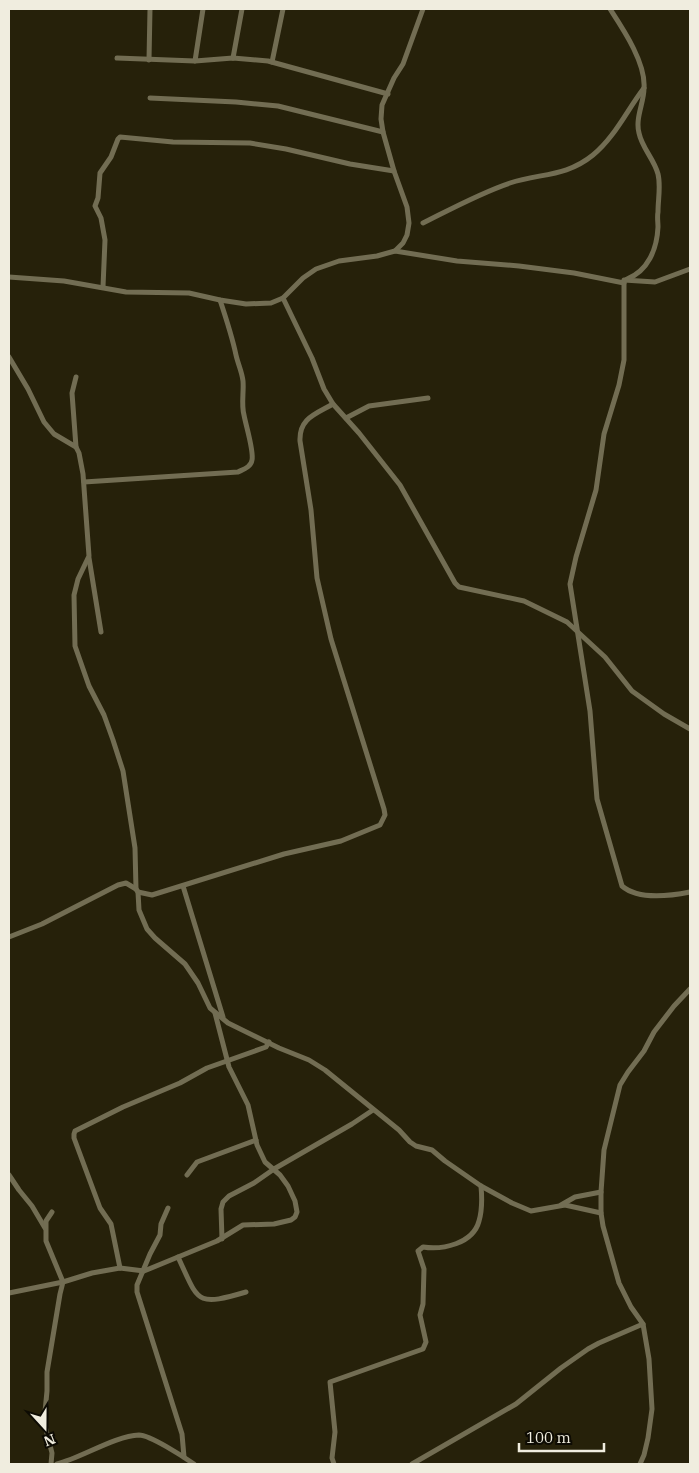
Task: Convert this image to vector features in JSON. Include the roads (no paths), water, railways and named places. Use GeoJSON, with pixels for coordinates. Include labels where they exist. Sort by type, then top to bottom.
{"type":"FeatureCollection","features":[{"type":"Feature","properties":{"kind":"street"},"geometry":{"type":"LineString","coordinates":[[149,60],[150,9]]}},
{"type":"Feature","properties":{"kind":"street"},"geometry":{"type":"LineString","coordinates":[[195,61],[203,9]]}},
{"type":"Feature","properties":{"kind":"street"},"geometry":{"type":"LineString","coordinates":[[233,58],[242,9]]}},
{"type":"Feature","properties":{"kind":"street"},"geometry":{"type":"LineString","coordinates":[[272,62],[282,9]]}},
{"type":"Feature","properties":{"kind":"street"},"geometry":{"type":"LineString","coordinates":[[395,251],[403,243],[407,235],[409,223],[407,208],[383,132],[381,120],[382,105],[394,78],[403,64],[423,9]]}},
{"type":"Feature","properties":{"kind":"street"},"geometry":{"type":"LineString","coordinates":[[610,9],[630,40],[641,69],[644,88],[638,132],[659,180],[658,226],[655,245],[646,266],[636,276],[624,282]]}},
{"type":"Feature","properties":{"kind":"street"},"geometry":{"type":"LineString","coordinates":[[118,58],[195,61],[233,58],[272,62],[388,94]]}},
{"type":"Feature","properties":{"kind":"street"},"geometry":{"type":"LineString","coordinates":[[423,223],[475,197],[513,182],[566,171],[582,162],[608,140],[644,88]]}},
{"type":"Feature","properties":{"kind":"street"},"geometry":{"type":"LineString","coordinates":[[150,98],[278,106],[383,132]]}},
{"type":"Feature","properties":{"kind":"street"},"geometry":{"type":"LineString","coordinates":[[103,287],[105,240],[101,218],[95,206],[98,198],[100,173],[107,165],[120,138],[173,142],[250,143],[286,149],[350,164],[394,171]]}},
{"type":"Feature","properties":{"kind":"street"},"geometry":{"type":"LineString","coordinates":[[9,277],[64,281],[126,292],[189,292],[246,304],[271,303],[283,298],[302,278],[316,268],[339,261],[371,258],[395,251],[457,261],[574,273],[624,282],[655,282],[688,271]]}},
{"type":"Feature","properties":{"kind":"street"},"geometry":{"type":"LineString","coordinates":[[624,282],[624,360],[619,385],[604,434],[596,490],[570,584],[590,712],[597,799],[622,886],[635,893],[652,895],[675,895],[690,892]]}},
{"type":"Feature","properties":{"kind":"street"},"geometry":{"type":"LineString","coordinates":[[283,298],[333,404],[400,485],[458,587],[524,602],[567,622],[604,657],[632,691],[690,730]]}},
{"type":"Feature","properties":{"kind":"street"},"geometry":{"type":"LineString","coordinates":[[84,482],[238,472],[247,468],[252,463],[253,458],[243,414],[241,370],[236,356],[235,344],[220,300]]}},
{"type":"Feature","properties":{"kind":"street"},"geometry":{"type":"LineString","coordinates":[[9,357],[44,422],[54,434],[76,447]]}},
{"type":"Feature","properties":{"kind":"street"},"geometry":{"type":"LineString","coordinates":[[76,377],[72,393],[76,447],[79,453],[84,482],[89,556],[101,632]]}},
{"type":"Feature","properties":{"kind":"street"},"geometry":{"type":"LineString","coordinates":[[346,418],[369,406],[428,398]]}},
{"type":"Feature","properties":{"kind":"street"},"geometry":{"type":"LineString","coordinates":[[9,937],[42,924],[118,885],[126,883],[137,890],[152,895],[284,854],[341,841],[380,825],[383,821],[384,809],[331,639],[317,578],[300,441],[299,430],[304,421],[333,404]]}},
{"type":"Feature","properties":{"kind":"street"},"geometry":{"type":"LineString","coordinates":[[89,556],[78,579],[74,595],[75,646],[89,686],[104,715],[122,771],[135,848],[139,910],[147,929],[192,972],[206,1002],[215,1013],[228,1023],[309,1060],[325,1070],[399,1130],[413,1144],[432,1150],[444,1161],[481,1186],[512,1203],[532,1211],[565,1205],[601,1213]]}},
{"type":"Feature","properties":{"kind":"street"},"geometry":{"type":"LineString","coordinates":[[183,886],[223,1018]]}},
{"type":"Feature","properties":{"kind":"street"},"geometry":{"type":"LineString","coordinates":[[640,1464],[648,1438],[652,1409],[649,1359],[644,1324],[631,1307],[619,1283],[605,1235],[601,1213],[604,1150],[620,1085],[644,1051],[654,1032],[674,1006],[690,990]]}},
{"type":"Feature","properties":{"kind":"street"},"geometry":{"type":"LineString","coordinates":[[9,1293],[120,1268],[144,1271],[222,1239],[243,1225],[274,1224],[291,1220],[295,1217],[297,1212],[295,1201],[288,1186],[274,1169],[265,1162],[256,1140],[245,1097],[231,1072],[215,1013]]}},
{"type":"Feature","properties":{"kind":"street"},"geometry":{"type":"LineString","coordinates":[[120,1268],[111,1224],[100,1208],[74,1134],[75,1131],[123,1107],[180,1083],[207,1068],[262,1049],[269,1042]]}},
{"type":"Feature","properties":{"kind":"street"},"geometry":{"type":"LineString","coordinates":[[222,1239],[221,1209],[223,1202],[229,1196],[254,1183],[373,1110]]}},
{"type":"Feature","properties":{"kind":"street"},"geometry":{"type":"LineString","coordinates":[[187,1175],[197,1162],[256,1140]]}},
{"type":"Feature","properties":{"kind":"street"},"geometry":{"type":"LineString","coordinates":[[9,1175],[32,1206],[46,1230]]}},
{"type":"Feature","properties":{"kind":"street"},"geometry":{"type":"LineString","coordinates":[[334,1464],[332,1458],[336,1432],[330,1382],[423,1350],[426,1342],[420,1315],[423,1304],[424,1269],[418,1251],[422,1247],[437,1248],[451,1246],[473,1232],[479,1221],[481,1186]]}},
{"type":"Feature","properties":{"kind":"street"},"geometry":{"type":"LineString","coordinates":[[560,1206],[575,1196],[601,1192]]}},
{"type":"Feature","properties":{"kind":"street"},"geometry":{"type":"LineString","coordinates":[[168,1208],[161,1224],[158,1242],[150,1254],[137,1285],[137,1292],[182,1434],[184,1457]]}},
{"type":"Feature","properties":{"kind":"street"},"geometry":{"type":"LineString","coordinates":[[51,1464],[52,1453],[44,1422],[48,1391],[47,1372],[63,1282],[46,1240],[46,1221],[52,1212]]}},
{"type":"Feature","properties":{"kind":"street"},"geometry":{"type":"LineString","coordinates":[[178,1257],[192,1289],[198,1296],[206,1300],[219,1300],[246,1292]]}},
{"type":"Feature","properties":{"kind":"street"},"geometry":{"type":"LineString","coordinates":[[412,1464],[516,1404],[599,1342],[644,1324]]}},
{"type":"Feature","properties":{"kind":"street"},"geometry":{"type":"LineString","coordinates":[[57,1464],[139,1435],[184,1457],[194,1464]]}}]}
